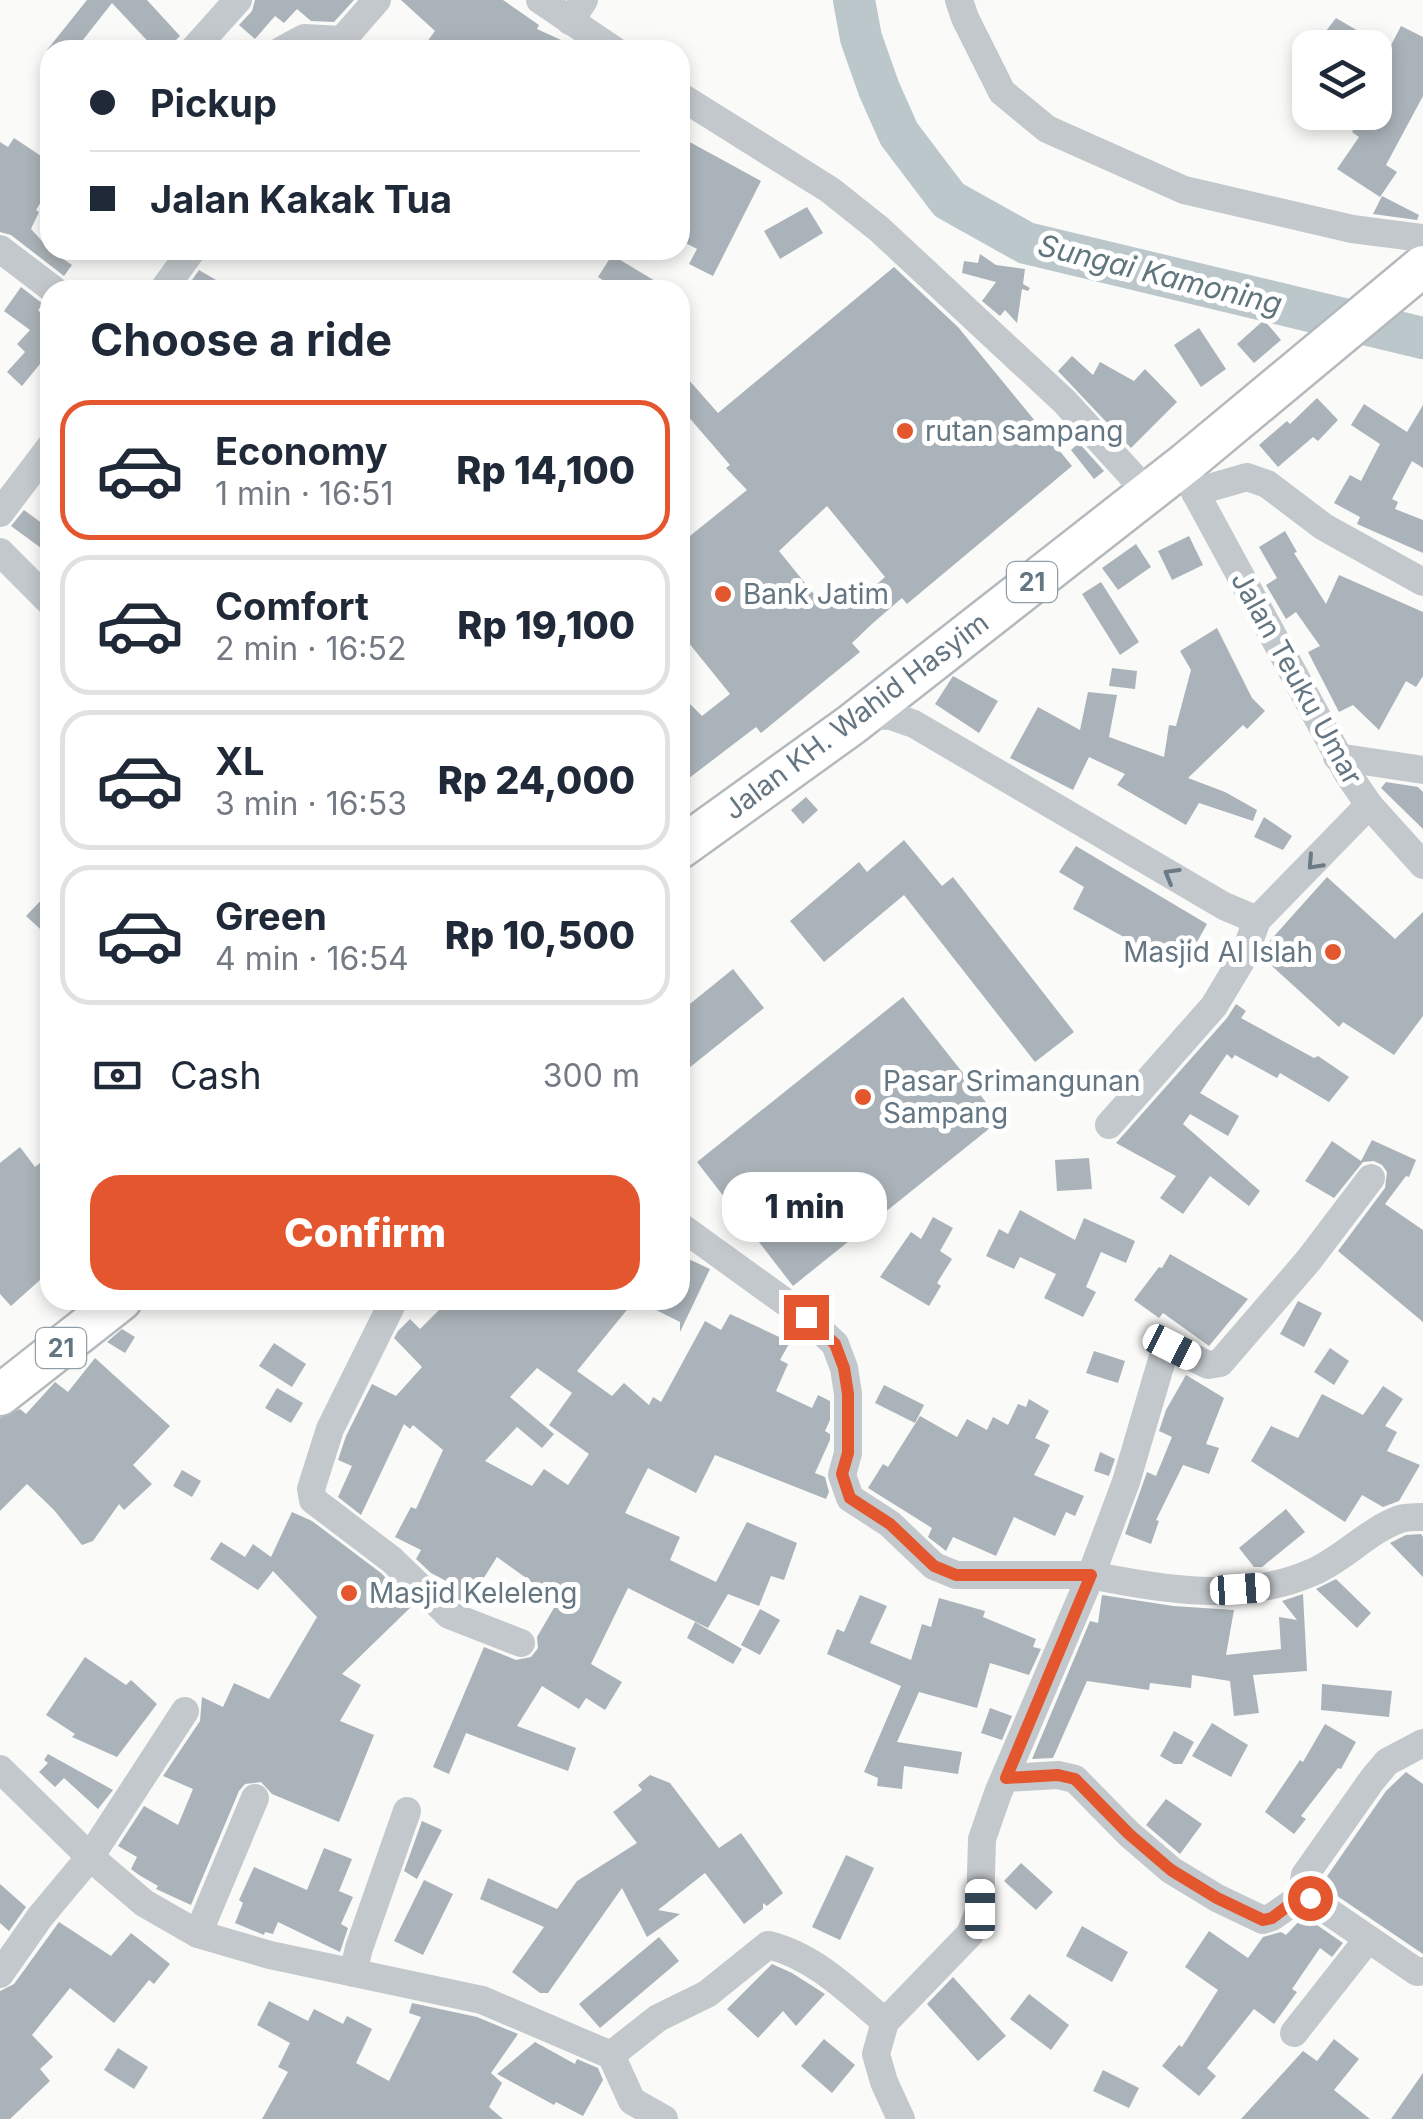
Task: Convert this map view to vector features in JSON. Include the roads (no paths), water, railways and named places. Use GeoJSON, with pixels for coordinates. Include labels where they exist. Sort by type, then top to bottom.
{"type":"FeatureCollection","features":[{"type":"Feature","properties":{"kind":"highway","name":"Jalan KH. Wahid Hasyim"},"geometry":{"type":"LineString","coordinates":[[690,841],[863,714],[1147,492],[1190,478],[1310,357],[1423,266]]}},
{"type":"Feature","properties":{"kind":"highway","name":"21"},"geometry":{"type":"LineString","coordinates":[[0,1361],[64,1310]]}},
{"type":"Feature","properties":{"kind":"highway","name":"21"},"geometry":{"type":"LineString","coordinates":[[0,1395],[108,1310]]}},
{"type":"Feature","properties":{"kind":"street"},"geometry":{"type":"LineString","coordinates":[[212,40],[238,0]]}},
{"type":"Feature","properties":{"kind":"street"},"geometry":{"type":"LineString","coordinates":[[298,40],[342,40],[377,0]]}},
{"type":"Feature","properties":{"kind":"street"},"geometry":{"type":"LineString","coordinates":[[540,0],[577,11],[596,40]]}},
{"type":"Feature","properties":{"kind":"street"},"geometry":{"type":"LineString","coordinates":[[959,0],[1002,92],[1047,129],[1184,190],[1352,229],[1423,238]]}},
{"type":"Feature","properties":{"kind":"street"},"geometry":{"type":"LineString","coordinates":[[690,102],[830,190],[879,229],[1065,402],[1147,492]]}},
{"type":"Feature","properties":{"kind":"street"},"geometry":{"type":"LineString","coordinates":[[0,249],[41,280]]}},
{"type":"Feature","properties":{"kind":"street"},"geometry":{"type":"LineString","coordinates":[[0,513],[40,461]]}},
{"type":"Feature","properties":{"kind":"street"},"geometry":{"type":"LineString","coordinates":[[1190,478],[1247,477],[1267,484],[1324,527],[1423,582]]}},
{"type":"Feature","properties":{"kind":"street","name":"Jalan Teuku Umar"},"geometry":{"type":"LineString","coordinates":[[1190,478],[1337,756],[1369,805],[1423,865]]}},
{"type":"Feature","properties":{"kind":"street"},"geometry":{"type":"LineString","coordinates":[[0,552],[40,592]]}},
{"type":"Feature","properties":{"kind":"street"},"geometry":{"type":"LineString","coordinates":[[914,724],[908,701],[918,671]]}},
{"type":"Feature","properties":{"kind":"street"},"geometry":{"type":"LineString","coordinates":[[863,714],[891,716],[914,724],[1224,906],[1257,920]]}},
{"type":"Feature","properties":{"kind":"street"},"geometry":{"type":"LineString","coordinates":[[1337,756],[1423,770]]}},
{"type":"Feature","properties":{"kind":"street"},"geometry":{"type":"LineString","coordinates":[[1109,1125],[1214,1006],[1244,956],[1257,920],[1369,805]]}},
{"type":"Feature","properties":{"kind":"street"},"geometry":{"type":"LineString","coordinates":[[901,2119],[876,2054],[884,2022],[970,1934],[980,1909],[982,1839],[1126,1482],[1164,1353],[1172,1347],[1208,1365],[1220,1363],[1308,1261],[1371,1178]]}},
{"type":"Feature","properties":{"kind":"street"},"geometry":{"type":"LineString","coordinates":[[690,1233],[806,1317],[835,1344],[848,1394],[848,1453],[842,1474],[850,1498],[890,1524],[934,1566],[956,1575],[1091,1575],[1207,1592],[1274,1586],[1315,1572],[1400,1519],[1423,1517]]}},
{"type":"Feature","properties":{"kind":"street"},"geometry":{"type":"LineString","coordinates":[[389,1310],[330,1430],[310,1489],[313,1500],[392,1560],[449,1615],[522,1644]]}},
{"type":"Feature","properties":{"kind":"street"},"geometry":{"type":"LineString","coordinates":[[0,1974],[40,1917],[90,1857],[185,1711]]}},
{"type":"Feature","properties":{"kind":"street"},"geometry":{"type":"LineString","coordinates":[[1301,1896],[1301,1884],[1315,1859],[1387,1762],[1423,1743]]}},
{"type":"Feature","properties":{"kind":"street"},"geometry":{"type":"LineString","coordinates":[[0,1768],[144,1904],[198,1934],[270,1955],[482,2000],[610,2055]]}},
{"type":"Feature","properties":{"kind":"street"},"geometry":{"type":"LineString","coordinates":[[1006,1778],[1058,1775],[1075,1779],[1171,1870],[1217,1898],[1263,1920],[1272,1918],[1301,1896],[1310,1898],[1416,1972],[1423,1971]]}},
{"type":"Feature","properties":{"kind":"street"},"geometry":{"type":"LineString","coordinates":[[198,1934],[255,1798]]}},
{"type":"Feature","properties":{"kind":"street"},"geometry":{"type":"LineString","coordinates":[[353,1973],[408,1811]]}},
{"type":"Feature","properties":{"kind":"street"},"geometry":{"type":"LineString","coordinates":[[1294,2033],[1368,1938]]}},
{"type":"Feature","properties":{"kind":"street"},"geometry":{"type":"LineString","coordinates":[[610,2055],[658,2018],[708,1994],[768,1945],[786,1949],[840,1983],[884,2022]]}},
{"type":"Feature","properties":{"kind":"street"},"geometry":{"type":"LineString","coordinates":[[610,2055],[625,2110],[664,2119]]}},
{"type":"Feature","properties":{"kind":"waterway","name":"Sungai Kamoning"},"geometry":{"type":"LineString","coordinates":[[854,0],[861,38],[899,134],[949,200],[1026,243],[1423,338]]}},
{"type":"Feature","properties":{"kind":"place","name":"rutan sampang"},"geometry":{"type":"Point","coordinates":[905,431]}},
{"type":"Feature","properties":{"kind":"place","name":"Bank Jatim"},"geometry":{"type":"Point","coordinates":[723,594]}},
{"type":"Feature","properties":{"kind":"place","name":"Masjid Al Islah"},"geometry":{"type":"Point","coordinates":[1333,952]}},
{"type":"Feature","properties":{"kind":"place","name":"Pasar Srimangunan Sampang"},"geometry":{"type":"Point","coordinates":[863,1097]}},
{"type":"Feature","properties":{"kind":"place","name":"Masjid Keleleng"},"geometry":{"type":"Point","coordinates":[349,1593]}}]}
